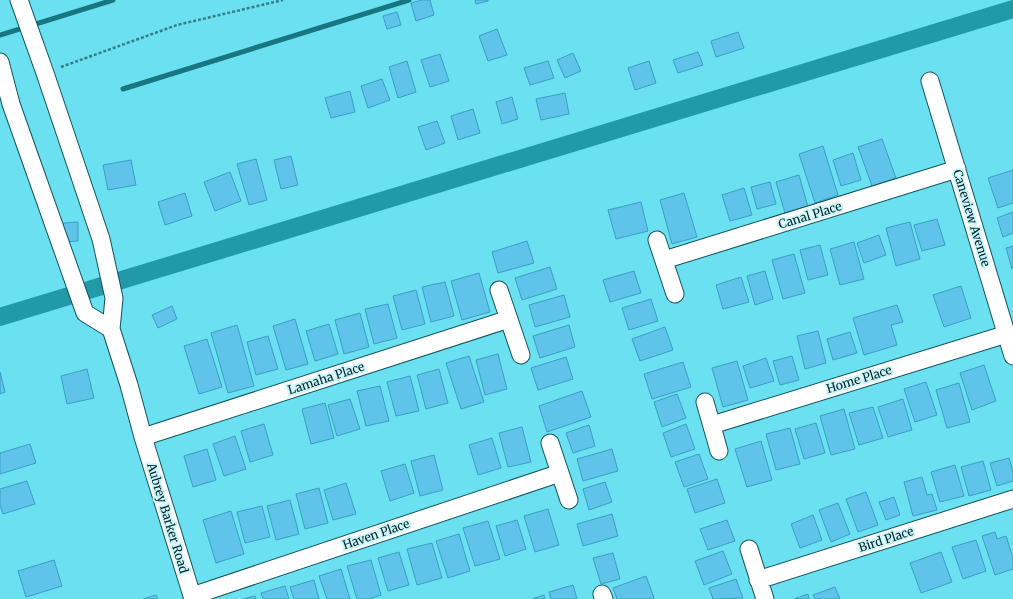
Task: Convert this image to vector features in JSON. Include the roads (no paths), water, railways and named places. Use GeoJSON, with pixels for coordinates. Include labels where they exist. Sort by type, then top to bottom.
{"type":"FeatureCollection","features":[{"type":"Feature","properties":{"kind":"street"},"geometry":{"type":"LineString","coordinates":[[0,62],[11,104],[85,313],[111,328],[114,298],[101,239],[21,5]]}},
{"type":"Feature","properties":{"kind":"street","name":"Caneview Avenue"},"geometry":{"type":"LineString","coordinates":[[930,81],[1013,356]]}},
{"type":"Feature","properties":{"kind":"street","name":"Canal Place"},"geometry":{"type":"LineString","coordinates":[[664,260],[957,169]]}},
{"type":"Feature","properties":{"kind":"street"},"geometry":{"type":"LineString","coordinates":[[657,240],[674,294]]}},
{"type":"Feature","properties":{"kind":"street"},"geometry":{"type":"LineString","coordinates":[[499,290],[521,355]]}},
{"type":"Feature","properties":{"kind":"street","name":"Lamaha Place"},"geometry":{"type":"LineString","coordinates":[[143,437],[509,319]]}},
{"type":"Feature","properties":{"kind":"street","name":"Aubrey Barker Road"},"geometry":{"type":"LineString","coordinates":[[111,328],[192,598]]}},
{"type":"Feature","properties":{"kind":"street","name":"Home Place"},"geometry":{"type":"LineString","coordinates":[[712,425],[1006,334]]}},
{"type":"Feature","properties":{"kind":"street"},"geometry":{"type":"LineString","coordinates":[[705,402],[720,451]]}},
{"type":"Feature","properties":{"kind":"street"},"geometry":{"type":"LineString","coordinates":[[550,443],[569,500]]}},
{"type":"Feature","properties":{"kind":"street","name":"Haven Place"},"geometry":{"type":"LineString","coordinates":[[192,598],[560,472]]}},
{"type":"Feature","properties":{"kind":"street","name":"Bird Place"},"geometry":{"type":"LineString","coordinates":[[758,580],[1013,498]]}},
{"type":"Feature","properties":{"kind":"street"},"geometry":{"type":"LineString","coordinates":[[748,550],[765,599]]}},
{"type":"Feature","properties":{"kind":"waterway"},"geometry":{"type":"LineString","coordinates":[[0,35],[113,0]]}},
{"type":"Feature","properties":{"kind":"waterway"},"geometry":{"type":"LineString","coordinates":[[123,89],[409,0]]}},
{"type":"Feature","properties":{"kind":"waterway"},"geometry":{"type":"LineString","coordinates":[[0,317],[1013,9]]}}]}
